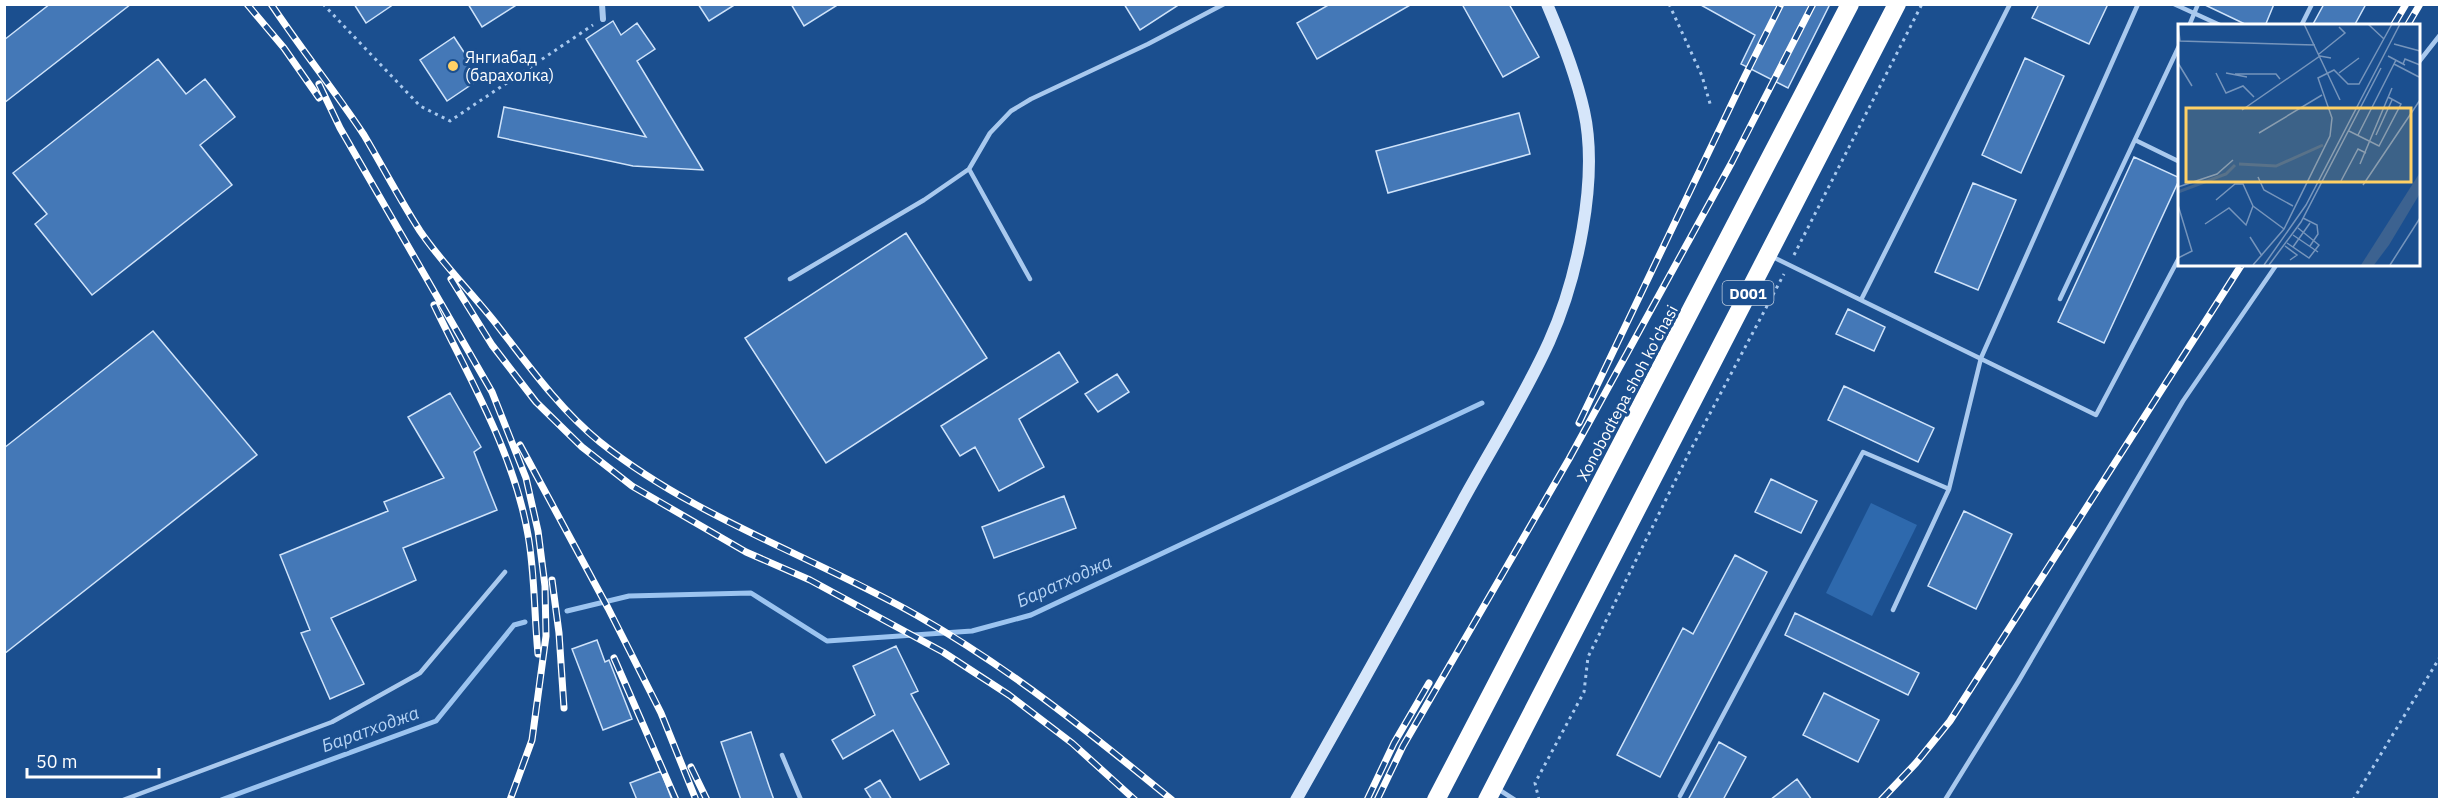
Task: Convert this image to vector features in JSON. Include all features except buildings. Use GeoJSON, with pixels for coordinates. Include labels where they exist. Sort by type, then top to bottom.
{"type":"FeatureCollection","features":[{"type":"Feature","properties":{"kind":"highway","name":"Xonobodtepa shoh ko'chasi"},"geometry":{"type":"LineString","coordinates":[[1436,800],[1850,4]]}},
{"type":"Feature","properties":{"kind":"highway","name":"D001"},"geometry":{"type":"LineString","coordinates":[[1490,793],[1897,4]]}},
{"type":"Feature","properties":{"kind":"street"},"geometry":{"type":"LineString","coordinates":[[602,4],[603,19]]}},
{"type":"Feature","properties":{"kind":"street"},"geometry":{"type":"LineString","coordinates":[[1296,800],[1424,573],[1548,343],[1567,292],[1582,236],[1587,170],[1587,128],[1575,77],[1559,31],[1546,4]]}},
{"type":"Feature","properties":{"kind":"lane"},"geometry":{"type":"LineString","coordinates":[[790,279],[924,200],[969,169],[990,133],[1011,111],[1049,89],[1148,44],[1224,4]]}},
{"type":"Feature","properties":{"kind":"lane"},"geometry":{"type":"LineString","coordinates":[[1861,300],[2010,4]]}},
{"type":"Feature","properties":{"kind":"lane"},"geometry":{"type":"LineString","coordinates":[[1893,610],[1950,489],[1981,358],[2138,4]]}},
{"type":"Feature","properties":{"kind":"lane"},"geometry":{"type":"LineString","coordinates":[[2174,4],[2218,24]]}},
{"type":"Feature","properties":{"kind":"lane"},"geometry":{"type":"LineString","coordinates":[[2190,24],[2199,4]]}},
{"type":"Feature","properties":{"kind":"lane"},"geometry":{"type":"LineString","coordinates":[[2302,24],[2312,4]]}},
{"type":"Feature","properties":{"kind":"lane"},"geometry":{"type":"LineString","coordinates":[[2420,60],[2439,35]]}},
{"type":"Feature","properties":{"kind":"lane"},"geometry":{"type":"LineString","coordinates":[[2060,299],[2178,48]]}},
{"type":"Feature","properties":{"kind":"lane"},"geometry":{"type":"LineString","coordinates":[[2134,140],[2178,161]]}},
{"type":"Feature","properties":{"kind":"lane"},"geometry":{"type":"LineString","coordinates":[[969,169],[1030,279]]}},
{"type":"Feature","properties":{"kind":"lane"},"geometry":{"type":"LineString","coordinates":[[1768,255],[2096,415],[2178,260]]}},
{"type":"Feature","properties":{"kind":"lane"},"geometry":{"type":"LineString","coordinates":[[1946,800],[2183,401],[2276,266]]}},
{"type":"Feature","properties":{"kind":"lane"},"geometry":{"type":"LineString","coordinates":[[1680,796],[1863,452],[1950,489]]}},
{"type":"Feature","properties":{"kind":"lane"},"geometry":{"type":"LineString","coordinates":[[123,800],[332,722],[420,673],[505,572]]}},
{"type":"Feature","properties":{"kind":"lane"},"geometry":{"type":"LineString","coordinates":[[782,755],[801,800]]}},
{"type":"Feature","properties":{"kind":"lane"},"geometry":{"type":"LineString","coordinates":[[1490,793],[1515,800]]}},
{"type":"Feature","properties":{"kind":"path"},"geometry":{"type":"LineString","coordinates":[[323,4],[420,106],[450,121],[603,19]]}},
{"type":"Feature","properties":{"kind":"path"},"geometry":{"type":"LineString","coordinates":[[1669,4],[1702,76],[1711,106]]}},
{"type":"Feature","properties":{"kind":"path"},"geometry":{"type":"LineString","coordinates":[[1539,800],[1534,783],[1584,692],[1588,657],[1679,474],[1922,4]]}},
{"type":"Feature","properties":{"kind":"path"},"geometry":{"type":"LineString","coordinates":[[2353,800],[2439,657]]}},
{"type":"Feature","properties":{"kind":"shaded area"},"geometry":{"type":"Polygon","coordinates":[[[1871,503],[1917,525],[1872,616],[1826,593],[1871,503]]]}},
{"type":"Feature","properties":{"kind":"waterway","name":"Баратходжа"},"geometry":{"type":"LineString","coordinates":[[567,611],[629,596],[751,593],[827,641],[972,631],[1031,615],[1482,403]]}},
{"type":"Feature","properties":{"kind":"waterway","name":"Баратходжа"},"geometry":{"type":"LineString","coordinates":[[221,800],[436,721],[514,625],[525,622]]}},
{"type":"Feature","properties":{"kind":"railway"},"geometry":{"type":"LineString","coordinates":[[247,4],[284,48],[319,98]]}},
{"type":"Feature","properties":{"kind":"railway"},"geometry":{"type":"LineString","coordinates":[[271,4],[364,135],[420,231],[544,384],[585,429],[637,469],[675,493],[755,535],[878,594],[952,636],[1049,702],[1172,800]]}},
{"type":"Feature","properties":{"kind":"railway"},"geometry":{"type":"LineString","coordinates":[[1579,423],[1781,4]]}},
{"type":"Feature","properties":{"kind":"railway"},"geometry":{"type":"LineString","coordinates":[[1377,800],[1403,746],[1569,459],[1732,162],[1813,4]]}},
{"type":"Feature","properties":{"kind":"railway"},"geometry":{"type":"LineString","coordinates":[[2394,24],[2406,4]]}},
{"type":"Feature","properties":{"kind":"railway"},"geometry":{"type":"LineString","coordinates":[[2408,24],[2420,4]]}},
{"type":"Feature","properties":{"kind":"railway"},"geometry":{"type":"LineString","coordinates":[[319,84],[340,128],[492,392],[526,478],[538,531],[545,586],[546,636],[532,740],[510,800]]}},
{"type":"Feature","properties":{"kind":"railway"},"geometry":{"type":"LineString","coordinates":[[1881,800],[1916,763],[1950,721],[2241,266]]}},
{"type":"Feature","properties":{"kind":"railway"},"geometry":{"type":"LineString","coordinates":[[451,279],[492,345],[536,402],[582,447],[632,486],[746,552],[810,580],[943,652],[1009,695],[1072,743],[1135,800]]}},
{"type":"Feature","properties":{"kind":"railway"},"geometry":{"type":"LineString","coordinates":[[434,305],[489,417],[521,505],[532,564],[538,654]]}},
{"type":"Feature","properties":{"kind":"railway"},"geometry":{"type":"LineString","coordinates":[[520,445],[608,608],[661,713],[696,800]]}},
{"type":"Feature","properties":{"kind":"railway"},"geometry":{"type":"LineString","coordinates":[[552,580],[559,633],[564,708]]}},
{"type":"Feature","properties":{"kind":"railway"},"geometry":{"type":"LineString","coordinates":[[614,658],[676,800]]}},
{"type":"Feature","properties":{"kind":"railway"},"geometry":{"type":"LineString","coordinates":[[1367,800],[1394,743],[1429,683]]}},
{"type":"Feature","properties":{"kind":"railway"},"geometry":{"type":"LineString","coordinates":[[691,767],[707,800]]}},
{"type":"Feature","properties":{"kind":"place","name":"Янгиабад (барахолка)"},"geometry":{"type":"Point","coordinates":[453,66]}}]}
